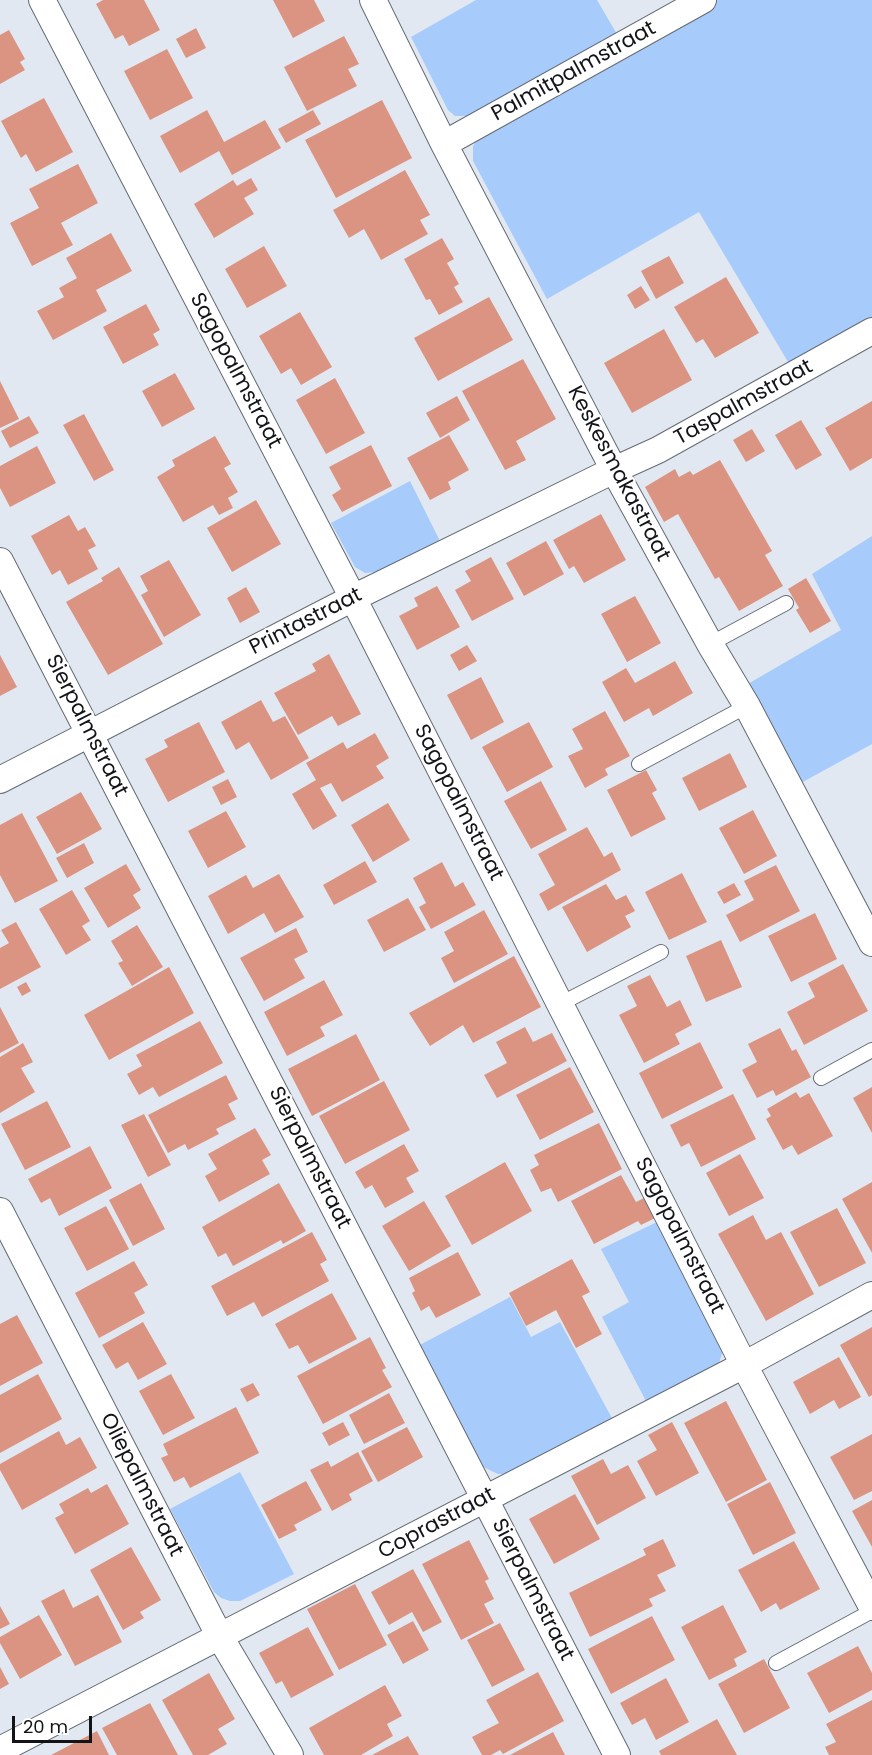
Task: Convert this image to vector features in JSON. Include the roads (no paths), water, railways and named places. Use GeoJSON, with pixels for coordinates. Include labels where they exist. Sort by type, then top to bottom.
{"type":"FeatureCollection","features":[{"type":"Feature","properties":{"kind":"street","name":"Sagopalmstraat"},"geometry":{"type":"LineString","coordinates":[[42,0],[353,598],[744,1365],[872,1609]]}},
{"type":"Feature","properties":{"kind":"street","name":"Keskesmakastraat"},"geometry":{"type":"LineString","coordinates":[[373,0],[444,144],[614,470],[747,706],[872,942]]}},
{"type":"Feature","properties":{"kind":"street","name":"Palmitpalmstraat"},"geometry":{"type":"LineString","coordinates":[[444,144],[703,0]]}},
{"type":"Feature","properties":{"kind":"street","name":"Taspalmstraat"},"geometry":{"type":"LineString","coordinates":[[614,470],[658,450],[872,331]]}},
{"type":"Feature","properties":{"kind":"street","name":"Printastraat"},"geometry":{"type":"LineString","coordinates":[[0,780],[89,732],[353,598],[614,470]]}},
{"type":"Feature","properties":{"kind":"street","name":"Sierpalmstraat"},"geometry":{"type":"LineString","coordinates":[[0,561],[617,1755]]}},
{"type":"Feature","properties":{"kind":"street","name":"Oliepalmstraat"},"geometry":{"type":"LineString","coordinates":[[0,1210],[220,1637],[290,1755]]}},
{"type":"Feature","properties":{"kind":"street","name":"Coprastraat"},"geometry":{"type":"LineString","coordinates":[[0,1750],[744,1365],[872,1295]]}},
{"type":"Feature","properties":{"kind":"lane"},"geometry":{"type":"LineString","coordinates":[[710,644],[786,603]]}},
{"type":"Feature","properties":{"kind":"lane"},"geometry":{"type":"LineString","coordinates":[[639,764],[747,706]]}},
{"type":"Feature","properties":{"kind":"lane"},"geometry":{"type":"LineString","coordinates":[[560,1004],[661,952]]}},
{"type":"Feature","properties":{"kind":"lane"},"geometry":{"type":"LineString","coordinates":[[821,1078],[872,1050]]}},
{"type":"Feature","properties":{"kind":"lane"},"geometry":{"type":"LineString","coordinates":[[776,1663],[872,1609]]}}]}
